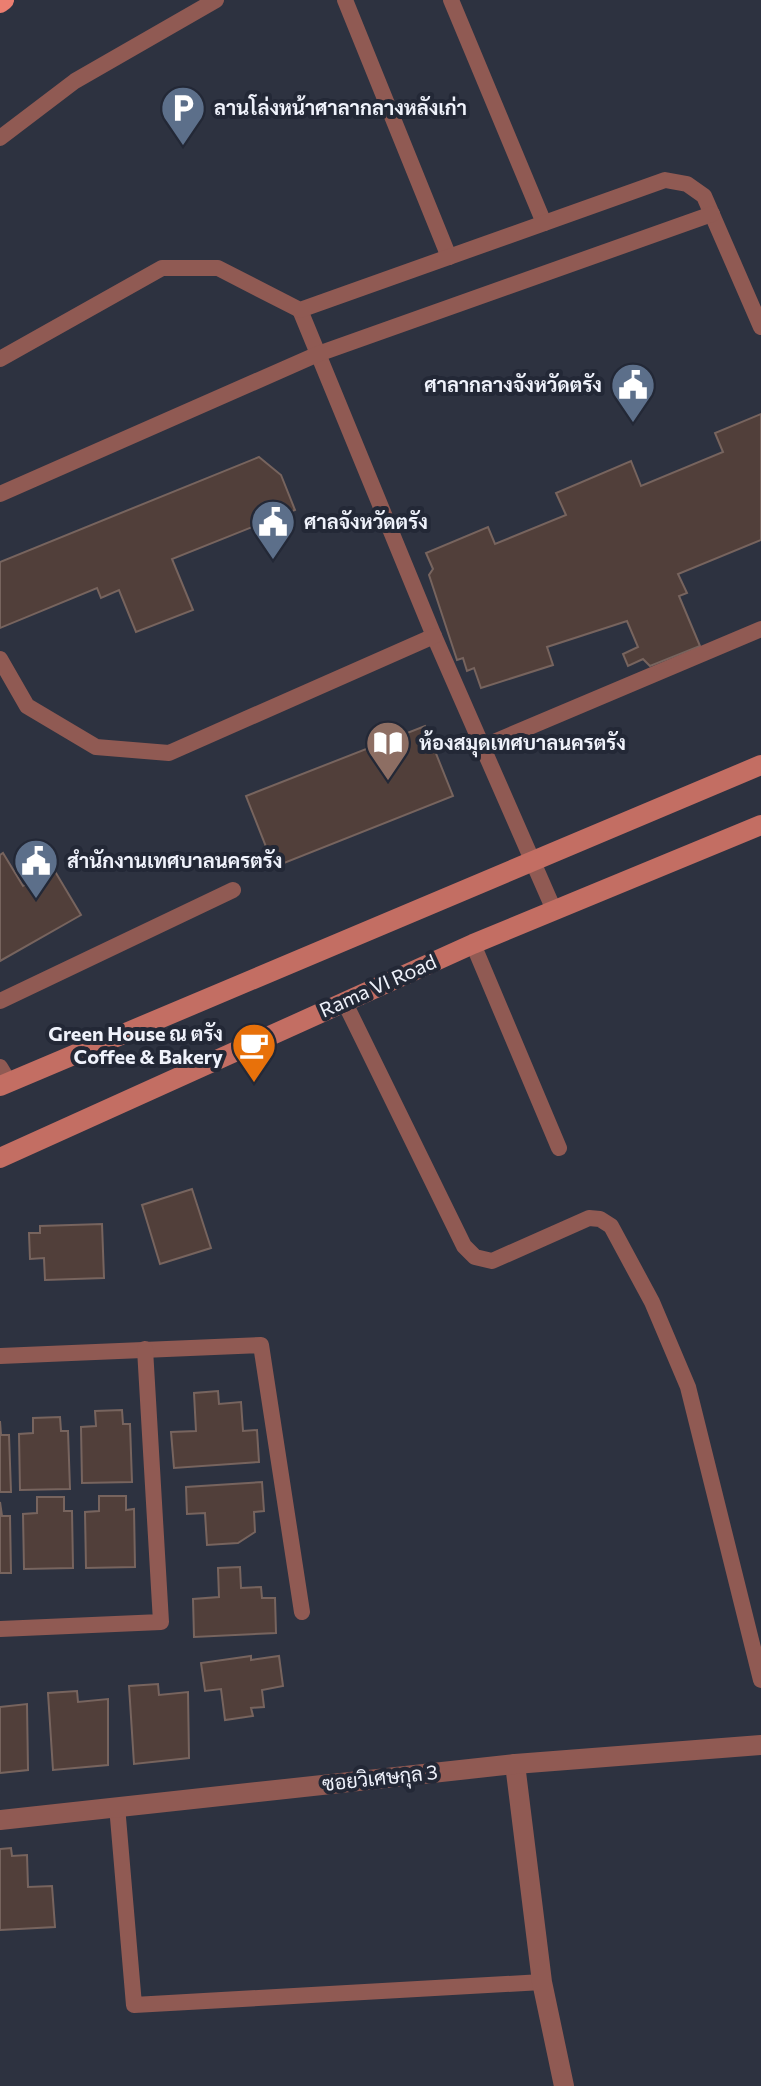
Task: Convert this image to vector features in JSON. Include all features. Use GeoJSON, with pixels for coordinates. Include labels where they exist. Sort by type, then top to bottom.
{"type":"FeatureCollection","features":[{"type":"Feature","properties":{"kind":"street"},"geometry":{"type":"LineString","coordinates":[[3,1078],[761,765]]}},
{"type":"Feature","properties":{"kind":"street","name":"Rama VI Road"},"geometry":{"type":"LineString","coordinates":[[0,1158],[473,944],[761,825]]}},
{"type":"Feature","properties":{"kind":"street","name":"ซอยวิเศษกุล 3"},"geometry":{"type":"LineString","coordinates":[[0,1820],[515,1764],[761,1745]]}},
{"type":"Feature","properties":{"kind":"street"},"geometry":{"type":"LineString","coordinates":[[515,1764],[542,1982],[564,2086]]}},
{"type":"Feature","properties":{"kind":"lane"},"geometry":{"type":"LineString","coordinates":[[0,138],[75,81],[216,0]]}},
{"type":"Feature","properties":{"kind":"lane"},"geometry":{"type":"LineString","coordinates":[[345,0],[449,257]]}},
{"type":"Feature","properties":{"kind":"lane"},"geometry":{"type":"LineString","coordinates":[[451,0],[544,223]]}},
{"type":"Feature","properties":{"kind":"lane"},"geometry":{"type":"LineString","coordinates":[[300,310],[665,180],[687,184],[704,196],[761,327]]}},
{"type":"Feature","properties":{"kind":"lane"},"geometry":{"type":"LineString","coordinates":[[0,494],[318,354],[712,214]]}},
{"type":"Feature","properties":{"kind":"lane"},"geometry":{"type":"LineString","coordinates":[[0,359],[162,268],[218,268],[300,310],[434,636],[554,910]]}},
{"type":"Feature","properties":{"kind":"lane"},"geometry":{"type":"LineString","coordinates":[[482,747],[761,629]]}},
{"type":"Feature","properties":{"kind":"lane"},"geometry":{"type":"LineString","coordinates":[[0,659],[27,706],[96,747],[169,753],[434,636]]}},
{"type":"Feature","properties":{"kind":"lane"},"geometry":{"type":"LineString","coordinates":[[0,1001],[233,890]]}},
{"type":"Feature","properties":{"kind":"lane"},"geometry":{"type":"LineString","coordinates":[[473,944],[559,1148]]}},
{"type":"Feature","properties":{"kind":"lane"},"geometry":{"type":"LineString","coordinates":[[344,1001],[464,1246],[475,1257],[492,1261],[589,1218],[600,1219],[611,1226],[652,1302],[688,1387],[761,1680]]}},
{"type":"Feature","properties":{"kind":"lane"},"geometry":{"type":"LineString","coordinates":[[0,1356],[261,1345],[302,1612]]}},
{"type":"Feature","properties":{"kind":"lane"},"geometry":{"type":"LineString","coordinates":[[0,1629],[161,1622],[145,1349]]}},
{"type":"Feature","properties":{"kind":"lane"},"geometry":{"type":"LineString","coordinates":[[117,1806],[134,2005],[542,1982]]}},
{"type":"Feature","properties":{"kind":"building"},"geometry":{"type":"Polygon","coordinates":[[[761,414],[761,540],[678,574],[687,593],[679,596],[700,646],[650,666],[643,659],[628,666],[623,654],[638,647],[627,621],[547,647],[553,665],[481,688],[474,668],[467,671],[463,658],[457,660],[429,575],[433,569],[426,553],[488,527],[495,544],[566,515],[556,493],[631,461],[641,486],[723,452],[715,433],[761,414]]]}},
{"type":"Feature","properties":{"kind":"building"},"geometry":{"type":"Polygon","coordinates":[[[259,457],[281,475],[295,510],[172,559],[193,610],[136,632],[119,590],[101,598],[97,588],[0,628],[0,562],[259,457]]]}},
{"type":"Feature","properties":{"kind":"building"},"geometry":{"type":"Polygon","coordinates":[[[425,726],[453,796],[274,867],[246,796],[425,726]]]}},
{"type":"Feature","properties":{"kind":"building","name":"สำนักงานเทศบาลนครตรัง"},"geometry":{"type":"Polygon","coordinates":[[[3,853],[23,886],[53,868],[81,915],[0,961],[0,855],[3,853]]]}},
{"type":"Feature","properties":{"kind":"building"},"geometry":{"type":"Polygon","coordinates":[[[192,1189],[211,1248],[160,1264],[142,1205],[192,1189]]]}},
{"type":"Feature","properties":{"kind":"building"},"geometry":{"type":"Polygon","coordinates":[[[102,1224],[104,1278],[45,1280],[44,1258],[30,1259],[29,1233],[40,1233],[40,1226],[102,1224]]]}},
{"type":"Feature","properties":{"kind":"building"},"geometry":{"type":"Polygon","coordinates":[[[218,1391],[219,1404],[241,1402],[243,1431],[257,1430],[259,1462],[174,1468],[171,1432],[196,1431],[194,1393],[218,1391]]]}},
{"type":"Feature","properties":{"kind":"building"},"geometry":{"type":"Polygon","coordinates":[[[122,1410],[123,1424],[130,1424],[132,1482],[82,1483],[81,1427],[96,1426],[95,1411],[122,1410]]]}},
{"type":"Feature","properties":{"kind":"building"},"geometry":{"type":"Polygon","coordinates":[[[60,1417],[61,1431],[68,1431],[70,1489],[20,1490],[19,1434],[33,1433],[33,1418],[60,1417]]]}},
{"type":"Feature","properties":{"kind":"building"},"geometry":{"type":"Polygon","coordinates":[[[0,1421],[1,1435],[9,1435],[11,1492],[0,1492],[0,1421]]]}},
{"type":"Feature","properties":{"kind":"building"},"geometry":{"type":"Polygon","coordinates":[[[262,1482],[264,1511],[254,1512],[255,1532],[238,1543],[207,1545],[205,1513],[187,1514],[186,1487],[262,1482]]]}},
{"type":"Feature","properties":{"kind":"building"},"geometry":{"type":"Polygon","coordinates":[[[99,1496],[126,1496],[126,1510],[134,1509],[135,1567],[86,1568],[85,1512],[99,1511],[99,1496]]]}},
{"type":"Feature","properties":{"kind":"building"},"geometry":{"type":"Polygon","coordinates":[[[37,1497],[64,1497],[64,1511],[72,1511],[73,1568],[24,1569],[23,1514],[37,1513],[37,1497]]]}},
{"type":"Feature","properties":{"kind":"building"},"geometry":{"type":"Polygon","coordinates":[[[0,1502],[2,1516],[10,1516],[11,1573],[0,1573],[0,1502]]]}},
{"type":"Feature","properties":{"kind":"building"},"geometry":{"type":"Polygon","coordinates":[[[240,1567],[241,1588],[261,1587],[262,1598],[275,1598],[276,1633],[194,1637],[193,1599],[219,1597],[218,1568],[240,1567]]]}},
{"type":"Feature","properties":{"kind":"building"},"geometry":{"type":"Polygon","coordinates":[[[251,1656],[251,1660],[279,1656],[283,1686],[262,1690],[264,1707],[251,1708],[253,1716],[225,1720],[221,1689],[205,1691],[201,1663],[251,1656]]]}},
{"type":"Feature","properties":{"kind":"building"},"geometry":{"type":"Polygon","coordinates":[[[158,1684],[159,1695],[188,1692],[189,1758],[134,1764],[129,1686],[158,1684]]]}},
{"type":"Feature","properties":{"kind":"building"},"geometry":{"type":"Polygon","coordinates":[[[77,1691],[78,1702],[108,1699],[108,1765],[53,1770],[48,1693],[77,1691]]]}},
{"type":"Feature","properties":{"kind":"building"},"geometry":{"type":"Polygon","coordinates":[[[27,1704],[28,1770],[0,1773],[0,1707],[27,1704]]]}},
{"type":"Feature","properties":{"kind":"building"},"geometry":{"type":"Polygon","coordinates":[[[11,1848],[12,1856],[27,1855],[28,1887],[52,1886],[55,1927],[0,1930],[0,1849],[11,1848]]]}},
{"type":"Feature","properties":{"kind":"place","name":"ลานโล่งหน้าศาลากลางหลังเก่า"},"geometry":{"type":"Point","coordinates":[183,147]}},
{"type":"Feature","properties":{"kind":"place","name":"ศาลากลางจังหวัดตรัง"},"geometry":{"type":"Point","coordinates":[633,424]}},
{"type":"Feature","properties":{"kind":"place","name":"ศาลจังหวัดตรัง"},"geometry":{"type":"Point","coordinates":[273,561]}},
{"type":"Feature","properties":{"kind":"place","name":"ห้องสมุดเทศบาลนครตรัง"},"geometry":{"type":"Point","coordinates":[388,782]}},
{"type":"Feature","properties":{"kind":"place","name":"สำนักงานเทศบาลนครตรัง"},"geometry":{"type":"Point","coordinates":[36,900]}},
{"type":"Feature","properties":{"kind":"place","name":"Green House ณ ตรัง Coffee & Bakery"},"geometry":{"type":"Point","coordinates":[254,1084]}}]}
